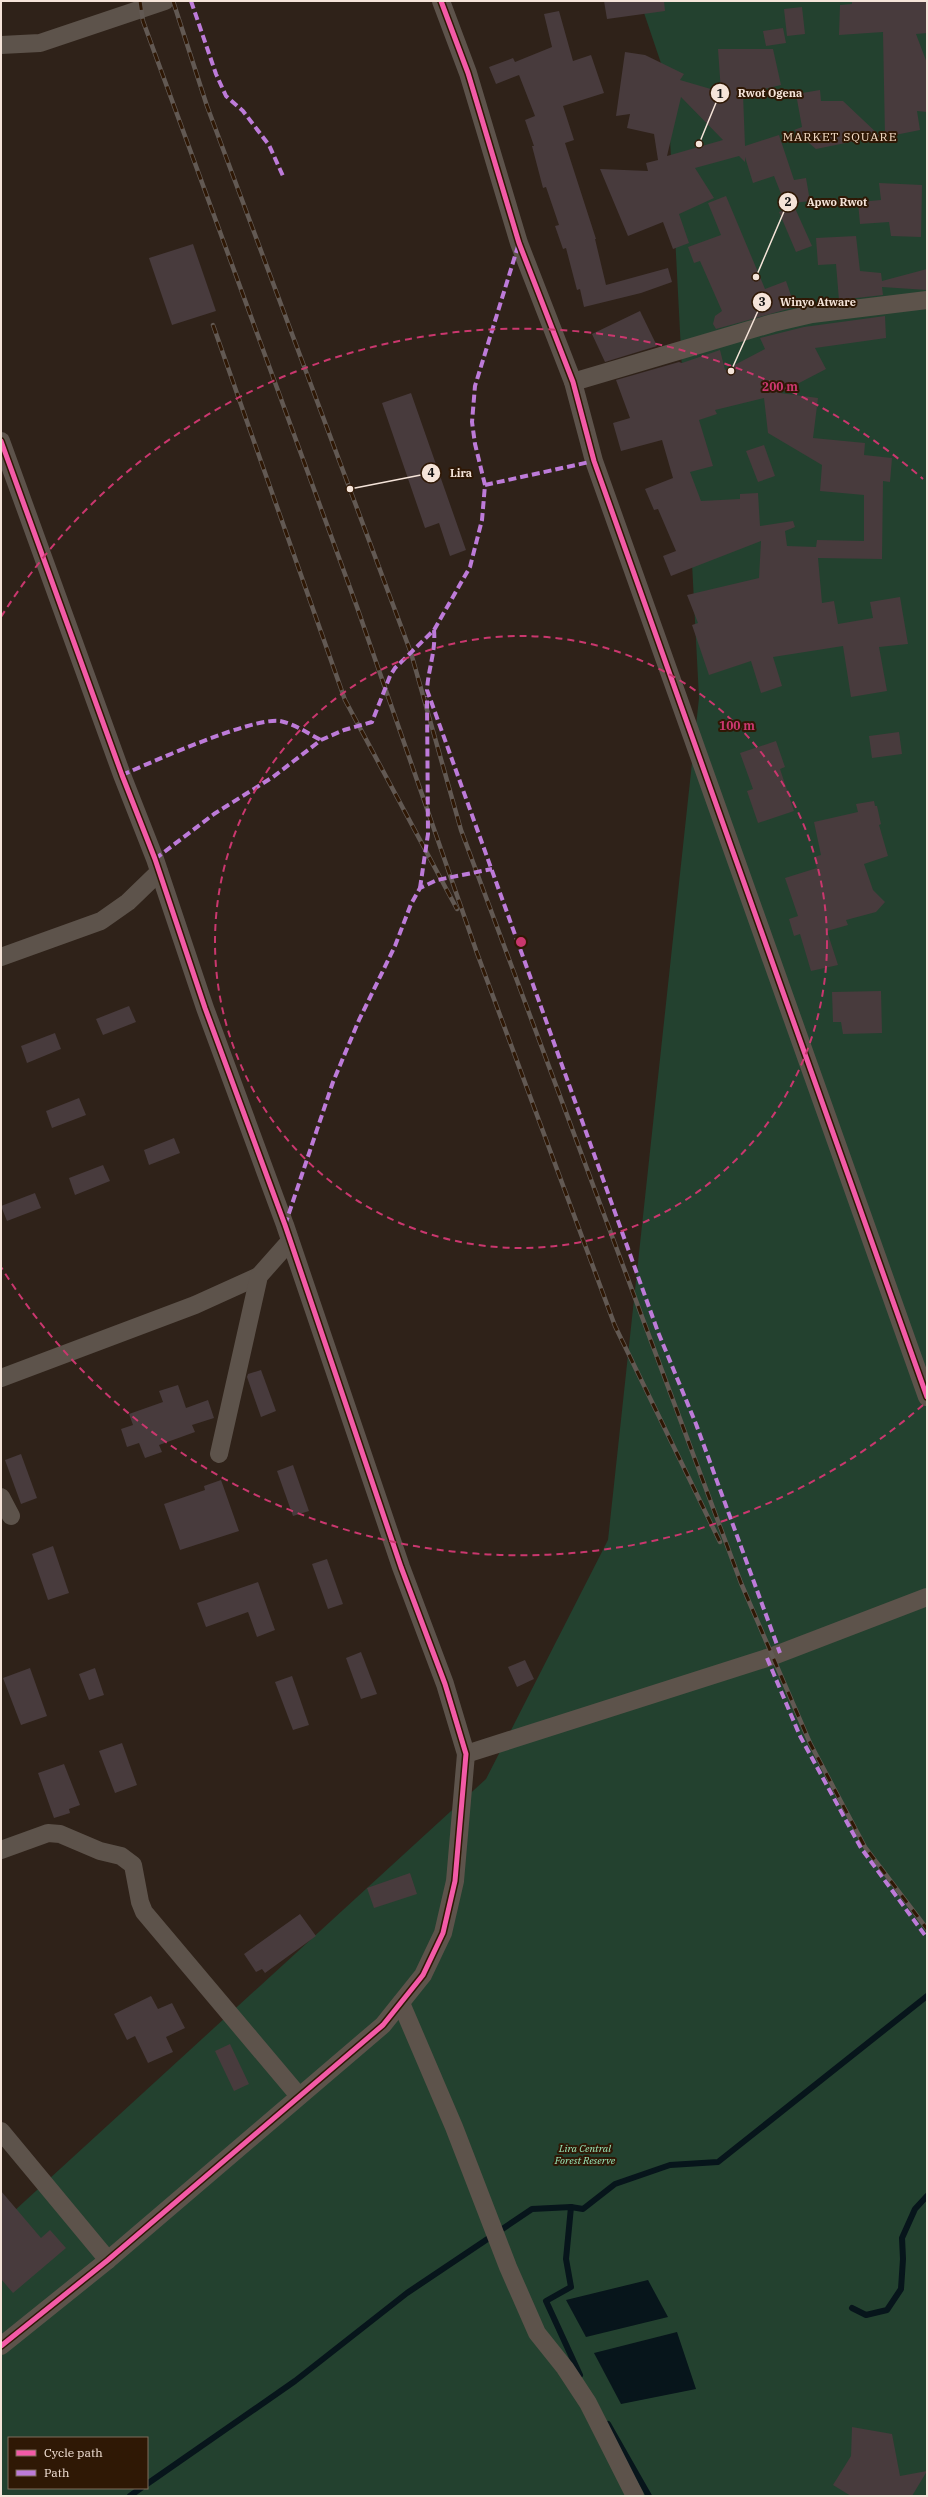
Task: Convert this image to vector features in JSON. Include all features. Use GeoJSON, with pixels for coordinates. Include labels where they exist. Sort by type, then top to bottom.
{"type":"FeatureCollection","features":[{"type":"Feature","properties":{"kind":"street"},"geometry":{"type":"LineString","coordinates":[[1,45],[40,43],[164,1]]}},
{"type":"Feature","properties":{"kind":"street"},"geometry":{"type":"LineString","coordinates":[[441,1],[468,74],[519,243],[574,382],[597,468],[927,1397]]}},
{"type":"Feature","properties":{"kind":"street"},"geometry":{"type":"LineString","coordinates":[[574,382],[773,322],[812,314],[927,300]]}},
{"type":"Feature","properties":{"kind":"street"},"geometry":{"type":"LineString","coordinates":[[1,441],[159,872],[205,1008],[290,1241],[399,1560],[445,1684],[466,1754],[454,1881],[443,1933],[423,1974],[401,2003],[383,2025],[108,2260],[1,2346]]}},
{"type":"Feature","properties":{"kind":"street"},"geometry":{"type":"LineString","coordinates":[[1,957],[101,921],[128,902],[159,872]]}},
{"type":"Feature","properties":{"kind":"street"},"geometry":{"type":"LineString","coordinates":[[1,1378],[195,1305],[259,1276],[290,1241]]}},
{"type":"Feature","properties":{"kind":"street"},"geometry":{"type":"LineString","coordinates":[[219,1454],[259,1276]]}},
{"type":"Feature","properties":{"kind":"street"},"geometry":{"type":"LineString","coordinates":[[1,1497],[11,1516]]}},
{"type":"Feature","properties":{"kind":"street"},"geometry":{"type":"LineString","coordinates":[[466,1754],[773,1656],[927,1597]]}},
{"type":"Feature","properties":{"kind":"street"},"geometry":{"type":"LineString","coordinates":[[1,1850],[48,1833],[60,1834],[100,1851],[128,1860],[132,1865],[140,1902],[144,1912],[299,2096]]}},
{"type":"Feature","properties":{"kind":"street"},"geometry":{"type":"LineString","coordinates":[[401,2003],[454,2126],[508,2267],[537,2334],[565,2368],[588,2403],[635,2496]]}},
{"type":"Feature","properties":{"kind":"street"},"geometry":{"type":"LineString","coordinates":[[1,2131],[108,2260]]}},
{"type":"Feature","properties":{"kind":"green space","name":"Lira Central Forest Reserve"},"geometry":{"type":"Polygon","coordinates":[[[640,1],[927,1],[927,2496],[1,2496],[1,2223],[486,1779],[608,1540],[699,698],[667,81],[640,1]]]}},
{"type":"Feature","properties":{"kind":"shaded area"},"geometry":{"type":"Polygon","coordinates":[[[648,2280],[668,2317],[586,2337],[566,2300],[648,2280]]]}},
{"type":"Feature","properties":{"kind":"shaded area"},"geometry":{"type":"Polygon","coordinates":[[[677,2332],[696,2389],[621,2404],[594,2353],[677,2332]]]}},
{"type":"Feature","properties":{"kind":"building"},"geometry":{"type":"Polygon","coordinates":[[[604,1],[664,1],[665,11],[607,19],[604,1]]]}},
{"type":"Feature","properties":{"kind":"building"},"geometry":{"type":"Polygon","coordinates":[[[852,1],[927,1],[927,33],[916,34],[927,63],[927,112],[917,111],[920,130],[885,137],[883,32],[839,35],[840,5],[852,4],[852,1]]]}},
{"type":"Feature","properties":{"kind":"building"},"geometry":{"type":"Polygon","coordinates":[[[802,7],[805,34],[787,36],[784,9],[802,7]]]}},
{"type":"Feature","properties":{"kind":"building"},"geometry":{"type":"Polygon","coordinates":[[[559,11],[573,61],[591,55],[604,93],[563,106],[574,140],[565,143],[596,239],[606,285],[668,268],[672,282],[641,293],[584,307],[580,289],[577,290],[566,248],[563,249],[555,226],[559,225],[546,187],[543,188],[532,146],[534,146],[525,120],[535,116],[519,75],[496,84],[489,67],[513,58],[515,62],[552,47],[544,14],[559,11]]]}},
{"type":"Feature","properties":{"kind":"building"},"geometry":{"type":"Polygon","coordinates":[[[783,28],[786,43],[766,46],[763,31],[783,28]]]}},
{"type":"Feature","properties":{"kind":"building"},"geometry":{"type":"Polygon","coordinates":[[[718,49],[773,49],[781,85],[743,94],[745,146],[779,135],[794,180],[806,178],[810,201],[785,204],[774,176],[753,183],[745,157],[745,162],[739,156],[695,168],[714,198],[679,214],[689,243],[673,249],[663,222],[628,236],[600,169],[648,171],[646,163],[658,160],[654,134],[627,128],[630,114],[616,116],[625,52],[645,55],[684,74],[680,80],[721,92],[718,49]],[[681,97],[667,156],[723,140],[681,97]]]}},
{"type":"Feature","properties":{"kind":"building"},"geometry":{"type":"Polygon","coordinates":[[[820,90],[821,101],[843,101],[880,136],[816,149],[794,130],[802,127],[796,94],[820,90]]]}},
{"type":"Feature","properties":{"kind":"building"},"geometry":{"type":"Polygon","coordinates":[[[879,183],[922,185],[921,237],[891,236],[889,222],[860,224],[858,202],[881,200],[879,183]]]}},
{"type":"Feature","properties":{"kind":"building"},"geometry":{"type":"Polygon","coordinates":[[[726,196],[765,289],[786,281],[795,307],[716,329],[713,324],[715,316],[722,311],[700,261],[694,263],[688,247],[721,235],[708,203],[726,196]]]}},
{"type":"Feature","properties":{"kind":"building"},"geometry":{"type":"Polygon","coordinates":[[[794,206],[812,246],[796,252],[779,212],[794,206]]]}},
{"type":"Feature","properties":{"kind":"building"},"geometry":{"type":"Polygon","coordinates":[[[856,236],[860,271],[881,273],[882,281],[927,269],[927,290],[882,287],[883,295],[839,300],[836,264],[818,265],[816,238],[856,236]]]}},
{"type":"Feature","properties":{"kind":"building"},"geometry":{"type":"Polygon","coordinates":[[[193,244],[216,311],[172,325],[149,258],[193,244]]]}},
{"type":"Feature","properties":{"kind":"building"},"geometry":{"type":"Polygon","coordinates":[[[640,311],[657,346],[605,362],[592,334],[640,311]]]}},
{"type":"Feature","properties":{"kind":"building"},"geometry":{"type":"Polygon","coordinates":[[[885,316],[886,338],[815,348],[826,369],[780,393],[818,398],[813,438],[865,443],[864,455],[892,458],[890,482],[883,481],[882,559],[818,558],[822,603],[834,601],[838,624],[873,618],[870,602],[900,597],[908,644],[879,647],[887,691],[851,697],[843,646],[773,657],[782,686],[761,693],[751,661],[709,675],[692,625],[698,623],[687,595],[759,578],[761,541],[671,576],[663,556],[676,551],[658,509],[654,510],[645,489],[673,478],[662,440],[621,451],[613,423],[630,418],[616,380],[679,362],[682,363],[720,350],[725,370],[765,349],[760,338],[804,327],[885,316]],[[764,398],[715,410],[717,414],[699,420],[713,466],[690,472],[701,501],[740,499],[740,494],[758,493],[760,526],[793,521],[795,527],[785,531],[787,546],[816,547],[817,540],[864,541],[864,495],[820,491],[822,465],[768,433],[764,398]]]}},
{"type":"Feature","properties":{"kind":"building"},"geometry":{"type":"Polygon","coordinates":[[[411,393],[466,550],[450,556],[439,523],[425,528],[382,403],[411,393]]]}},
{"type":"Feature","properties":{"kind":"building"},"geometry":{"type":"Polygon","coordinates":[[[764,445],[775,476],[758,482],[746,451],[764,445]]]}},
{"type":"Feature","properties":{"kind":"building"},"geometry":{"type":"Polygon","coordinates":[[[899,732],[902,754],[872,758],[869,736],[899,732]]]}},
{"type":"Feature","properties":{"kind":"building"},"geometry":{"type":"Polygon","coordinates":[[[776,741],[785,767],[780,769],[794,811],[758,823],[747,791],[753,789],[740,753],[776,741]]]}},
{"type":"Feature","properties":{"kind":"building"},"geometry":{"type":"Polygon","coordinates":[[[874,801],[875,806],[877,806],[881,824],[879,825],[888,856],[864,864],[873,890],[885,902],[876,912],[846,920],[848,925],[827,931],[838,965],[811,971],[800,934],[794,936],[789,919],[798,916],[785,878],[817,868],[814,857],[821,855],[814,822],[858,812],[856,804],[874,801]]]}},
{"type":"Feature","properties":{"kind":"building"},"geometry":{"type":"Polygon","coordinates":[[[881,991],[882,1033],[843,1034],[841,1022],[833,1022],[832,992],[881,991]]]}},
{"type":"Feature","properties":{"kind":"building"},"geometry":{"type":"Polygon","coordinates":[[[129,1006],[136,1022],[103,1035],[96,1019],[129,1006]]]}},
{"type":"Feature","properties":{"kind":"building"},"geometry":{"type":"Polygon","coordinates":[[[55,1033],[61,1049],[27,1063],[21,1046],[55,1033]]]}},
{"type":"Feature","properties":{"kind":"building"},"geometry":{"type":"Polygon","coordinates":[[[79,1098],[86,1115],[52,1128],[46,1111],[79,1098]]]}},
{"type":"Feature","properties":{"kind":"building"},"geometry":{"type":"Polygon","coordinates":[[[174,1138],[180,1153],[149,1165],[144,1150],[174,1138]]]}},
{"type":"Feature","properties":{"kind":"building"},"geometry":{"type":"Polygon","coordinates":[[[103,1165],[110,1181],[75,1195],[69,1178],[103,1165]]]}},
{"type":"Feature","properties":{"kind":"building"},"geometry":{"type":"Polygon","coordinates":[[[35,1193],[41,1208],[7,1221],[1,1206],[35,1193]]]}},
{"type":"Feature","properties":{"kind":"building"},"geometry":{"type":"Polygon","coordinates":[[[261,1370],[276,1411],[261,1417],[247,1377],[248,1374],[261,1370]]]}},
{"type":"Feature","properties":{"kind":"building"},"geometry":{"type":"Polygon","coordinates":[[[178,1385],[186,1408],[208,1400],[214,1418],[192,1425],[195,1432],[159,1445],[162,1452],[145,1458],[139,1443],[127,1447],[121,1429],[133,1425],[129,1414],[163,1402],[159,1391],[178,1385]]]}},
{"type":"Feature","properties":{"kind":"building"},"geometry":{"type":"Polygon","coordinates":[[[21,1454],[37,1498],[21,1504],[5,1460],[21,1454]]]}},
{"type":"Feature","properties":{"kind":"building"},"geometry":{"type":"Polygon","coordinates":[[[293,1465],[309,1511],[293,1516],[277,1471],[293,1465]]]}},
{"type":"Feature","properties":{"kind":"building"},"geometry":{"type":"Polygon","coordinates":[[[221,1480],[239,1531],[180,1550],[164,1504],[205,1490],[204,1486],[221,1480]]]}},
{"type":"Feature","properties":{"kind":"building"},"geometry":{"type":"Polygon","coordinates":[[[53,1546],[69,1593],[48,1600],[32,1554],[53,1546]]]}},
{"type":"Feature","properties":{"kind":"building"},"geometry":{"type":"Polygon","coordinates":[[[327,1559],[343,1604],[328,1609],[312,1564],[327,1559]]]}},
{"type":"Feature","properties":{"kind":"building"},"geometry":{"type":"Polygon","coordinates":[[[258,1582],[275,1630],[257,1637],[248,1612],[206,1627],[197,1603],[258,1582]]]}},
{"type":"Feature","properties":{"kind":"building"},"geometry":{"type":"Polygon","coordinates":[[[361,1652],[377,1694],[361,1699],[346,1658],[361,1652]]]}},
{"type":"Feature","properties":{"kind":"building"},"geometry":{"type":"Polygon","coordinates":[[[525,1660],[534,1679],[517,1687],[508,1667],[525,1660]]]}},
{"type":"Feature","properties":{"kind":"building"},"geometry":{"type":"Polygon","coordinates":[[[30,1668],[47,1716],[21,1725],[3,1678],[30,1668]]]}},
{"type":"Feature","properties":{"kind":"building"},"geometry":{"type":"Polygon","coordinates":[[[95,1668],[104,1695],[89,1700],[79,1674],[95,1668]]]}},
{"type":"Feature","properties":{"kind":"building"},"geometry":{"type":"Polygon","coordinates":[[[292,1676],[309,1725],[293,1730],[275,1682],[292,1676]]]}},
{"type":"Feature","properties":{"kind":"building"},"geometry":{"type":"Polygon","coordinates":[[[122,1743],[137,1785],[115,1793],[99,1751],[122,1743]]]}},
{"type":"Feature","properties":{"kind":"building"},"geometry":{"type":"Polygon","coordinates":[[[64,1764],[80,1805],[69,1809],[70,1813],[54,1818],[38,1773],[64,1764]]]}},
{"type":"Feature","properties":{"kind":"building"},"geometry":{"type":"Polygon","coordinates":[[[410,1873],[417,1894],[374,1908],[367,1888],[410,1873]]]}},
{"type":"Feature","properties":{"kind":"building"},"geometry":{"type":"Polygon","coordinates":[[[300,1914],[316,1936],[265,1973],[262,1969],[256,1972],[244,1954],[300,1914]]]}},
{"type":"Feature","properties":{"kind":"building"},"geometry":{"type":"Polygon","coordinates":[[[151,1996],[158,2009],[172,2003],[185,2028],[166,2037],[173,2052],[148,2063],[135,2036],[127,2040],[114,2014],[151,1996]]]}},
{"type":"Feature","properties":{"kind":"building"},"geometry":{"type":"Polygon","coordinates":[[[230,2044],[249,2084],[234,2091],[215,2051],[230,2044]]]}},
{"type":"Feature","properties":{"kind":"building"},"geometry":{"type":"Polygon","coordinates":[[[1,2191],[41,2238],[50,2230],[66,2248],[13,2293],[1,2279],[1,2191]]]}},
{"type":"Feature","properties":{"kind":"building"},"geometry":{"type":"Polygon","coordinates":[[[852,2427],[892,2434],[900,2476],[927,2471],[912,2496],[851,2496],[833,2485],[851,2456],[852,2427]]]}},
{"type":"Feature","properties":{"kind":"waterway"},"geometry":{"type":"LineString","coordinates":[[148,2483],[295,2381],[407,2293],[532,2209],[571,2207],[583,2209],[615,2184],[670,2165],[718,2162],[927,1996]]}},
{"type":"Feature","properties":{"kind":"waterway"},"geometry":{"type":"LineString","coordinates":[[852,2308],[866,2315],[887,2310],[901,2289],[903,2259],[902,2238],[915,2209],[927,2196]]}},
{"type":"Feature","properties":{"kind":"waterway"},"geometry":{"type":"LineString","coordinates":[[571,2207],[566,2259],[571,2287],[546,2301],[580,2375]]}},
{"type":"Feature","properties":{"kind":"waterway"},"geometry":{"type":"LineString","coordinates":[[608,2424],[649,2496]]}},
{"type":"Feature","properties":{"kind":"waterway"},"geometry":{"type":"LineString","coordinates":[[130,2496],[140,2489]]}},
{"type":"Feature","properties":{"kind":"railway"},"geometry":{"type":"LineString","coordinates":[[140,1],[143,21],[357,607],[477,953],[615,1326],[720,1542]]}},
{"type":"Feature","properties":{"kind":"railway"},"geometry":{"type":"LineString","coordinates":[[173,1],[207,106],[411,653],[461,830],[741,1583],[810,1743],[865,1847],[927,1929]]}},
{"type":"Feature","properties":{"kind":"railway"},"geometry":{"type":"LineString","coordinates":[[213,325],[345,700],[457,909]]}},
{"type":"Feature","properties":{"kind":"marked path"},"geometry":{"type":"LineString","coordinates":[[191,1],[216,74],[226,96],[243,111],[269,145],[283,176]]}},
{"type":"Feature","properties":{"kind":"marked path"},"geometry":{"type":"LineString","coordinates":[[155,859],[214,814],[273,777],[321,740],[344,730],[372,722],[390,676],[395,668],[434,630],[470,567],[482,520],[485,485],[475,444],[472,422],[475,386],[519,243]]}},
{"type":"Feature","properties":{"kind":"marked path"},"geometry":{"type":"LineString","coordinates":[[485,485],[594,461]]}},
{"type":"Feature","properties":{"kind":"marked path"},"geometry":{"type":"LineString","coordinates":[[434,630],[434,645],[427,690],[658,1332],[696,1424],[780,1653]]}},
{"type":"Feature","properties":{"kind":"marked path"},"geometry":{"type":"LineString","coordinates":[[420,888],[428,834],[427,696]]}},
{"type":"Feature","properties":{"kind":"marked path"},"geometry":{"type":"LineString","coordinates":[[122,775],[178,751],[226,733],[266,722],[286,722],[321,740]]}},
{"type":"Feature","properties":{"kind":"marked path"},"geometry":{"type":"LineString","coordinates":[[285,1225],[333,1082],[359,1020],[395,946],[411,904],[420,888],[437,880],[492,869]]}},
{"type":"Feature","properties":{"kind":"marked path"},"geometry":{"type":"LineString","coordinates":[[767,1658],[800,1736],[861,1848],[927,1938]]}},
{"type":"Feature","properties":{"kind":"cycle path"},"geometry":{"type":"LineString","coordinates":[[441,1],[468,73],[519,243],[573,382],[594,461],[927,1397]]}},
{"type":"Feature","properties":{"kind":"cycle path"},"geometry":{"type":"LineString","coordinates":[[1,441],[122,775],[155,859],[205,1008],[285,1225],[401,1567],[445,1684],[466,1754],[455,1881],[443,1933],[423,1975],[383,2025],[108,2260],[1,2346]]}},
{"type":"Feature","properties":{"kind":"place","name":"Rwot Ogena"},"geometry":{"type":"Point","coordinates":[699,144]}},
{"type":"Feature","properties":{"kind":"place","name":"Apwo Rwot"},"geometry":{"type":"Point","coordinates":[756,277]}},
{"type":"Feature","properties":{"kind":"place","name":"Winyo Atware"},"geometry":{"type":"Point","coordinates":[731,371]}},
{"type":"Feature","properties":{"kind":"place","name":"Lira"},"geometry":{"type":"Point","coordinates":[350,489]}},
{"type":"Feature","properties":{"kind":"district","name":"MARKET SQUARE"},"geometry":{"type":"Point","coordinates":[840,137]}}]}
